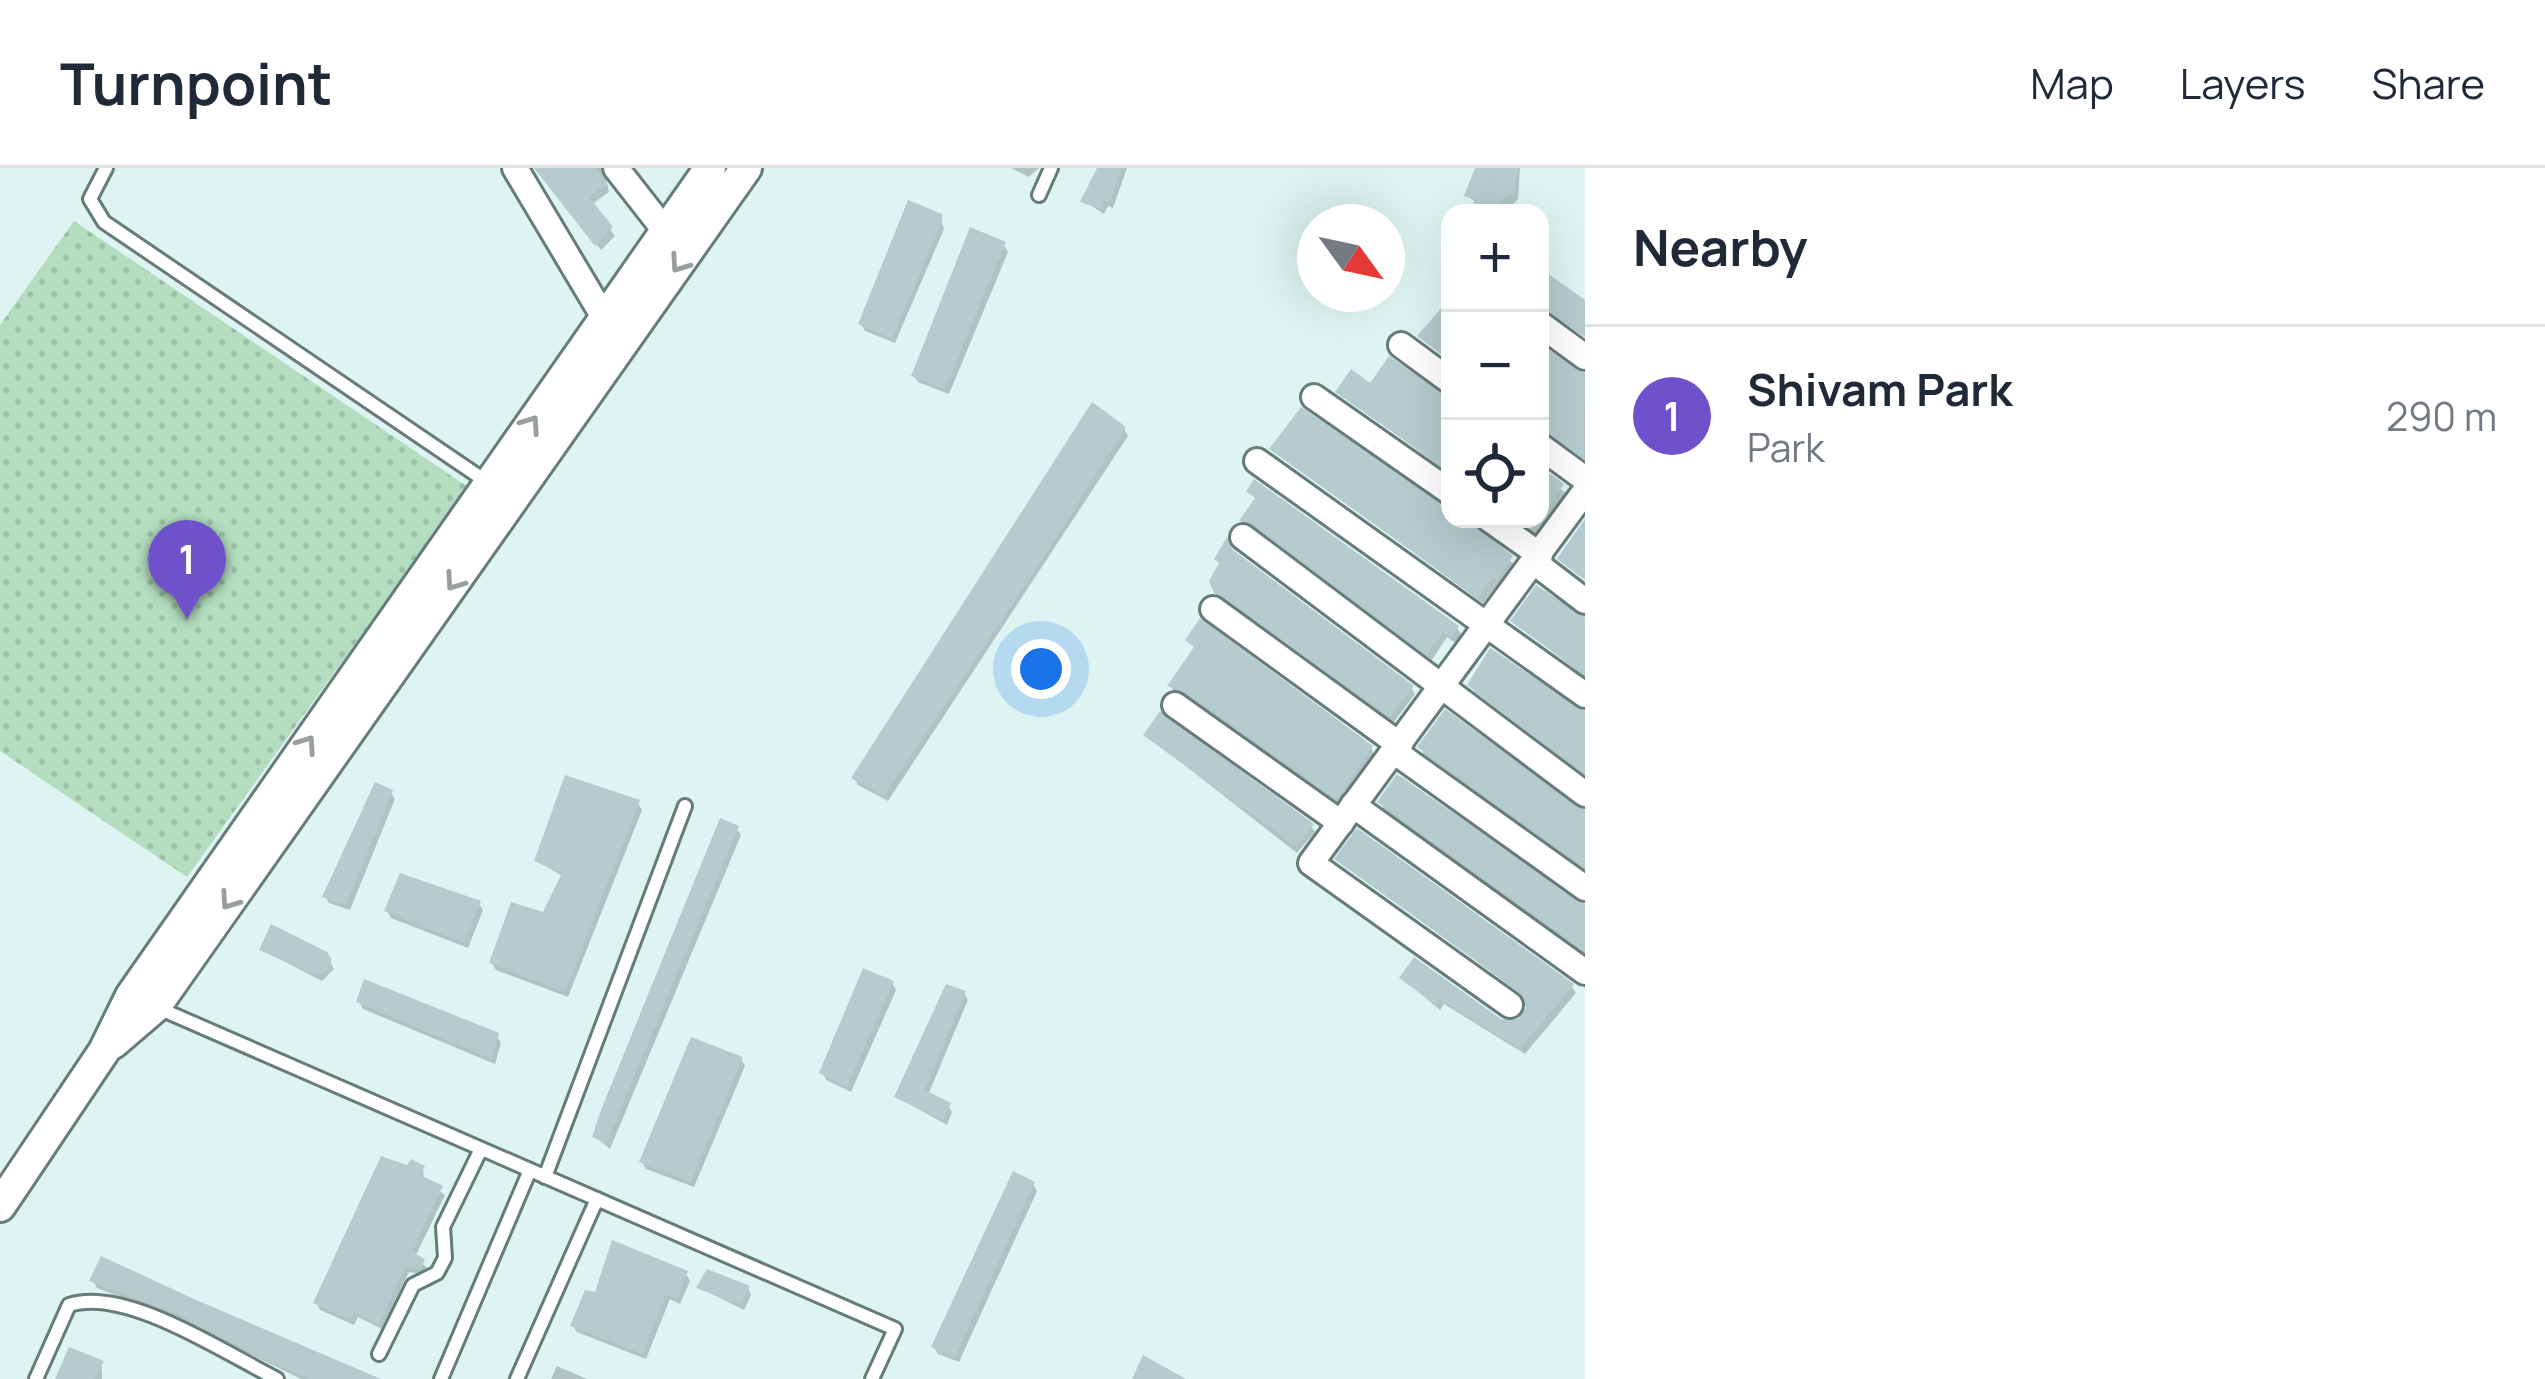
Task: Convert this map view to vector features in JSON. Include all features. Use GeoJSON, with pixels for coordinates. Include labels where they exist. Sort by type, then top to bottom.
{"type":"FeatureCollection","features":[{"type":"Feature","properties":{"kind":"street"},"geometry":{"type":"LineString","coordinates":[[515,168],[604,319]]}},
{"type":"Feature","properties":{"kind":"street"},"geometry":{"type":"LineString","coordinates":[[616,168],[666,232]]}},
{"type":"Feature","properties":{"kind":"street"},"geometry":{"type":"LineString","coordinates":[[104,1051],[155,1006],[387,654],[490,483],[710,168]]}},
{"type":"Feature","properties":{"kind":"street"},"geometry":{"type":"LineString","coordinates":[[0,1206],[104,1051],[130,996],[746,168]]}},
{"type":"Feature","properties":{"kind":"street"},"geometry":{"type":"LineString","coordinates":[[1549,331],[1585,357]]}},
{"type":"Feature","properties":{"kind":"street"},"geometry":{"type":"LineString","coordinates":[[1400,345],[1441,375]]}},
{"type":"Feature","properties":{"kind":"street"},"geometry":{"type":"LineString","coordinates":[[1314,397],[1441,486]]}},
{"type":"Feature","properties":{"kind":"street"},"geometry":{"type":"LineString","coordinates":[[1510,1005],[1311,863],[1583,494],[1549,456]]}},
{"type":"Feature","properties":{"kind":"street"},"geometry":{"type":"LineString","coordinates":[[1257,461],[1585,695]]}},
{"type":"Feature","properties":{"kind":"street"},"geometry":{"type":"LineString","coordinates":[[1500,528],[1585,601]]}},
{"type":"Feature","properties":{"kind":"street"},"geometry":{"type":"LineString","coordinates":[[1244,537],[1585,794]]}},
{"type":"Feature","properties":{"kind":"street"},"geometry":{"type":"LineString","coordinates":[[1213,609],[1585,888]]}},
{"type":"Feature","properties":{"kind":"street"},"geometry":{"type":"LineString","coordinates":[[1175,705],[1585,972]]}},
{"type":"Feature","properties":{"kind":"lane"},"geometry":{"type":"LineString","coordinates":[[106,168],[90,199],[104,222],[490,483]]}},
{"type":"Feature","properties":{"kind":"lane"},"geometry":{"type":"LineString","coordinates":[[1039,195],[1051,168]]}},
{"type":"Feature","properties":{"kind":"lane"},"geometry":{"type":"LineString","coordinates":[[545,1177],[685,806]]}},
{"type":"Feature","properties":{"kind":"lane"},"geometry":{"type":"LineString","coordinates":[[155,1006],[895,1329],[872,1379]]}},
{"type":"Feature","properties":{"kind":"lane"},"geometry":{"type":"LineString","coordinates":[[380,1354],[413,1285],[437,1274],[445,1258],[443,1227],[481,1149]]}},
{"type":"Feature","properties":{"kind":"lane"},"geometry":{"type":"LineString","coordinates":[[441,1379],[530,1170]]}},
{"type":"Feature","properties":{"kind":"lane"},"geometry":{"type":"LineString","coordinates":[[517,1379],[597,1199]]}},
{"type":"Feature","properties":{"kind":"lane"},"geometry":{"type":"LineString","coordinates":[[36,1379],[69,1305],[88,1298],[128,1306],[277,1379]]}},
{"type":"Feature","properties":{"kind":"green space"},"geometry":{"type":"Polygon","coordinates":[[[74,221],[468,487],[187,877],[0,751],[0,325],[74,221]]]}},
{"type":"Feature","properties":{"kind":"building"},"geometry":{"type":"Polygon","coordinates":[[[534,168],[596,168],[607,184],[589,197],[613,227],[595,246],[534,168]]]}},
{"type":"Feature","properties":{"kind":"building"},"geometry":{"type":"Polygon","coordinates":[[[1097,168],[1121,168],[1110,203],[1105,201],[1101,209],[1080,202],[1097,168]]]}},
{"type":"Feature","properties":{"kind":"building"},"geometry":{"type":"Polygon","coordinates":[[[1475,168],[1518,168],[1515,192],[1501,204],[1473,204],[1476,200],[1464,196],[1475,168]]]}},
{"type":"Feature","properties":{"kind":"building"},"geometry":{"type":"Polygon","coordinates":[[[908,200],[942,214],[942,221],[892,339],[858,324],[908,200]]]}},
{"type":"Feature","properties":{"kind":"building"},"geometry":{"type":"Polygon","coordinates":[[[970,227],[1006,242],[945,389],[911,376],[970,227]]]}},
{"type":"Feature","properties":{"kind":"building"},"geometry":{"type":"Polygon","coordinates":[[[1549,274],[1585,300],[1585,337],[1549,314],[1549,274]]]}},
{"type":"Feature","properties":{"kind":"building"},"geometry":{"type":"Polygon","coordinates":[[[1441,308],[1441,354],[1417,336],[1441,308]]]}},
{"type":"Feature","properties":{"kind":"building"},"geometry":{"type":"Polygon","coordinates":[[[1549,350],[1585,373],[1584,458],[1549,436],[1549,350]]]}},
{"type":"Feature","properties":{"kind":"building"},"geometry":{"type":"Polygon","coordinates":[[[1389,356],[1441,391],[1441,466],[1335,392],[1351,369],[1370,383],[1389,356]]]}},
{"type":"Feature","properties":{"kind":"building"},"geometry":{"type":"Polygon","coordinates":[[[1092,402],[1126,427],[1033,574],[884,796],[851,778],[1092,402]]]}},
{"type":"Feature","properties":{"kind":"building"},"geometry":{"type":"Polygon","coordinates":[[[1301,407],[1441,502],[1441,528],[1479,528],[1513,556],[1478,598],[1269,449],[1301,407]]]}},
{"type":"Feature","properties":{"kind":"building"},"geometry":{"type":"Polygon","coordinates":[[[1549,473],[1564,484],[1549,505],[1549,473]]]}},
{"type":"Feature","properties":{"kind":"building"},"geometry":{"type":"Polygon","coordinates":[[[1254,479],[1459,626],[1450,638],[1443,632],[1427,655],[1253,524],[1239,521],[1255,498],[1246,491],[1254,479]]]}},
{"type":"Feature","properties":{"kind":"building"},"geometry":{"type":"Polygon","coordinates":[[[1585,519],[1585,580],[1557,559],[1585,519]]]}},
{"type":"Feature","properties":{"kind":"building"},"geometry":{"type":"Polygon","coordinates":[[[1227,537],[1233,550],[1414,686],[1390,717],[1214,593],[1209,581],[1219,563],[1214,559],[1227,537]]]}},
{"type":"Feature","properties":{"kind":"building"},"geometry":{"type":"Polygon","coordinates":[[[1536,585],[1585,617],[1585,675],[1510,621],[1536,585]]]}},
{"type":"Feature","properties":{"kind":"building"},"geometry":{"type":"Polygon","coordinates":[[[1200,618],[1373,746],[1337,800],[1185,692],[1167,686],[1194,647],[1185,640],[1200,618]]]}},
{"type":"Feature","properties":{"kind":"building"},"geometry":{"type":"Polygon","coordinates":[[[1490,648],[1585,711],[1585,773],[1467,685],[1490,648]]]}},
{"type":"Feature","properties":{"kind":"building"},"geometry":{"type":"Polygon","coordinates":[[[1445,709],[1585,810],[1585,868],[1417,747],[1445,709]]]}},
{"type":"Feature","properties":{"kind":"building"},"geometry":{"type":"Polygon","coordinates":[[[1160,711],[1314,824],[1297,847],[1143,735],[1160,711]]]}},
{"type":"Feature","properties":{"kind":"building"},"geometry":{"type":"Polygon","coordinates":[[[1397,774],[1585,904],[1585,952],[1377,802],[1397,774]]]}},
{"type":"Feature","properties":{"kind":"building"},"geometry":{"type":"Polygon","coordinates":[[[565,775],[640,800],[565,992],[489,963],[511,902],[543,912],[562,873],[534,861],[565,775]]]}},
{"type":"Feature","properties":{"kind":"building"},"geometry":{"type":"Polygon","coordinates":[[[375,782],[393,790],[346,905],[322,897],[375,782]]]}},
{"type":"Feature","properties":{"kind":"building"},"geometry":{"type":"Polygon","coordinates":[[[720,818],[739,826],[606,1144],[592,1137],[601,1110],[720,818]]]}},
{"type":"Feature","properties":{"kind":"building"},"geometry":{"type":"Polygon","coordinates":[[[1357,828],[1574,984],[1520,1049],[1440,999],[1436,1005],[1399,978],[1414,957],[1501,1019],[1518,1019],[1526,1008],[1520,992],[1334,859],[1357,828]]]}},
{"type":"Feature","properties":{"kind":"building"},"geometry":{"type":"Polygon","coordinates":[[[400,873],[481,901],[464,943],[384,911],[400,873]]]}},
{"type":"Feature","properties":{"kind":"building"},"geometry":{"type":"Polygon","coordinates":[[[271,924],[327,952],[332,960],[326,972],[317,975],[259,950],[271,924]]]}},
{"type":"Feature","properties":{"kind":"building"},"geometry":{"type":"Polygon","coordinates":[[[863,968],[894,981],[847,1087],[819,1073],[863,968]]]}},
{"type":"Feature","properties":{"kind":"building"},"geometry":{"type":"Polygon","coordinates":[[[364,979],[499,1033],[492,1059],[356,1002],[364,979]]]}},
{"type":"Feature","properties":{"kind":"building"},"geometry":{"type":"Polygon","coordinates":[[[946,984],[966,991],[925,1090],[951,1103],[943,1120],[894,1097],[946,984]]]}},
{"type":"Feature","properties":{"kind":"building"},"geometry":{"type":"Polygon","coordinates":[[[691,1037],[743,1057],[691,1182],[639,1162],[691,1037]]]}},
{"type":"Feature","properties":{"kind":"building"},"geometry":{"type":"Polygon","coordinates":[[[381,1156],[407,1165],[411,1159],[425,1166],[420,1175],[443,1186],[412,1252],[425,1259],[421,1269],[405,1267],[379,1325],[354,1312],[350,1320],[313,1303],[381,1156]]]}},
{"type":"Feature","properties":{"kind":"building"},"geometry":{"type":"Polygon","coordinates":[[[1013,1171],[1035,1182],[955,1357],[931,1347],[1013,1171]]]}},
{"type":"Feature","properties":{"kind":"building"},"geometry":{"type":"Polygon","coordinates":[[[612,1240],[688,1271],[677,1299],[666,1294],[643,1354],[570,1326],[585,1290],[595,1292],[612,1240]]]}},
{"type":"Feature","properties":{"kind":"building"},"geometry":{"type":"Polygon","coordinates":[[[101,1256],[381,1379],[310,1379],[261,1358],[179,1315],[89,1281],[101,1256]]]}},
{"type":"Feature","properties":{"kind":"building"},"geometry":{"type":"Polygon","coordinates":[[[707,1269],[750,1286],[741,1305],[696,1288],[707,1269]]]}},
{"type":"Feature","properties":{"kind":"building"},"geometry":{"type":"Polygon","coordinates":[[[69,1347],[104,1361],[95,1379],[55,1379],[69,1347]]]}},
{"type":"Feature","properties":{"kind":"building"},"geometry":{"type":"Polygon","coordinates":[[[1143,1355],[1186,1379],[1132,1379],[1143,1355]]]}},
{"type":"Feature","properties":{"kind":"place","name":"Shivam Park"},"geometry":{"type":"Point","coordinates":[187,619]}}]}
